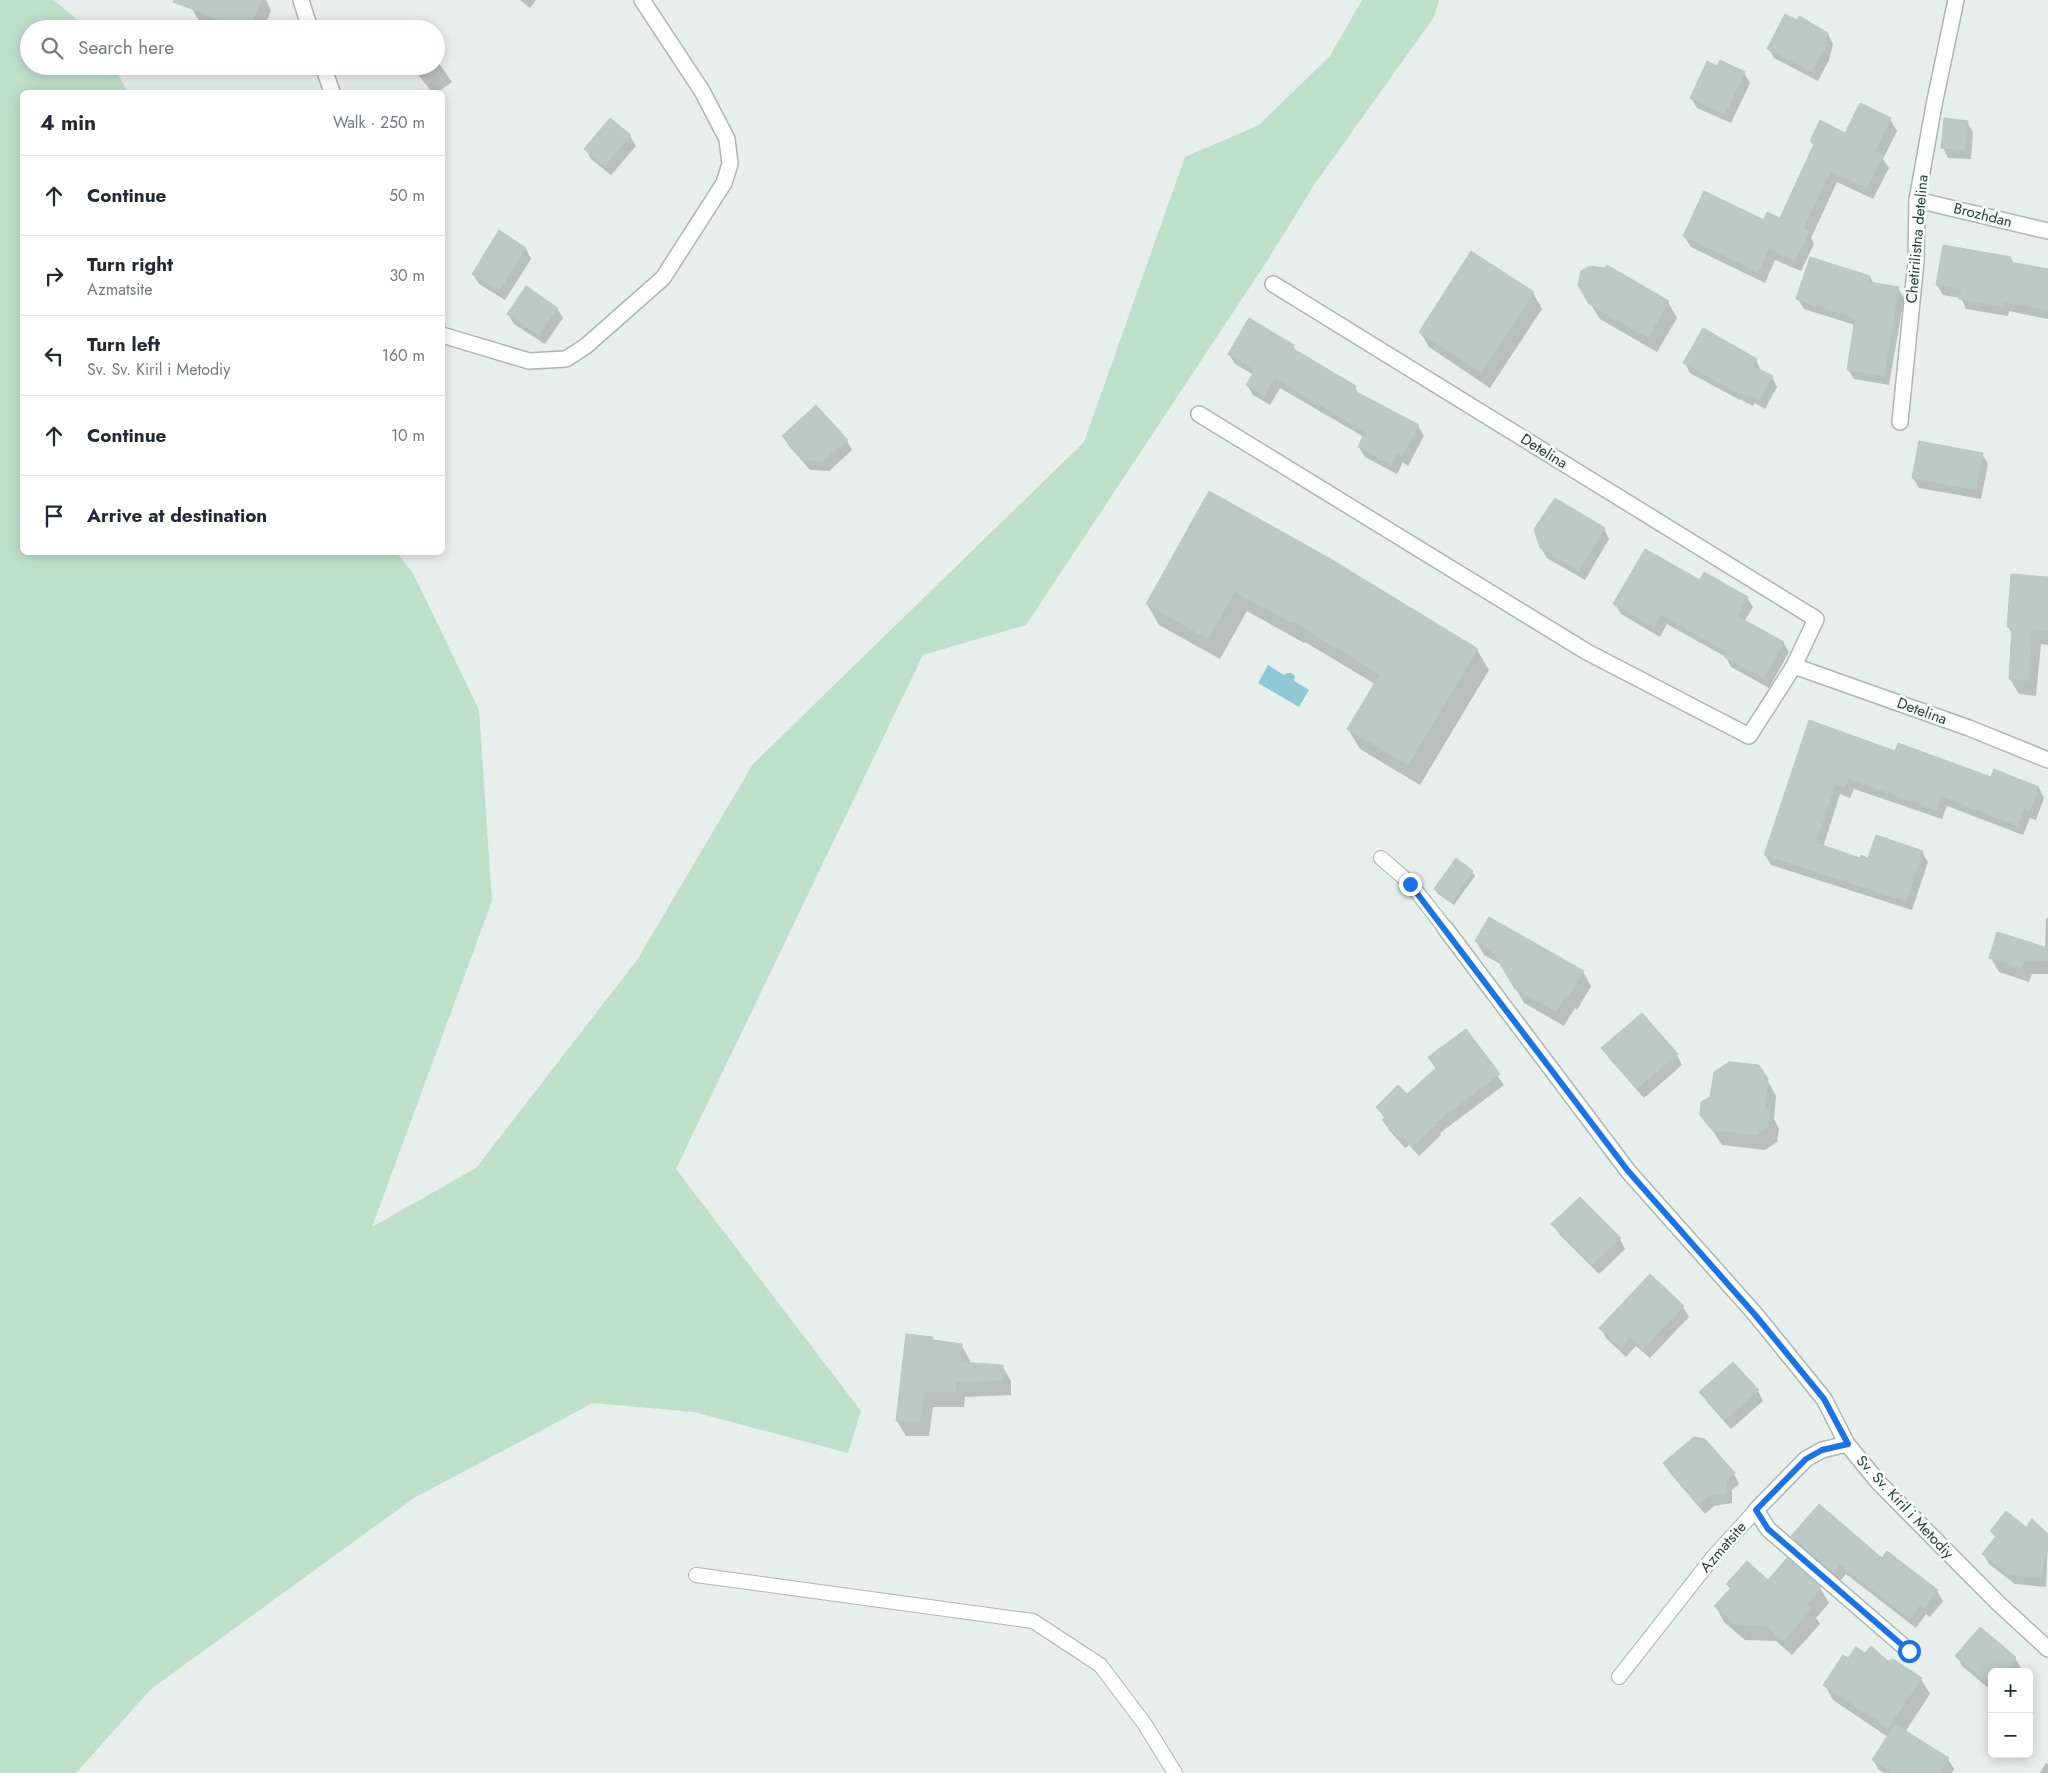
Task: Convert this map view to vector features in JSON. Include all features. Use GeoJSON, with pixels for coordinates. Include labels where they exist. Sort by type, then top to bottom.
{"type":"FeatureCollection","features":[{"type":"Feature","properties":{"kind":"street"},"geometry":{"type":"LineString","coordinates":[[300,0],[307,20]]}},
{"type":"Feature","properties":{"kind":"street"},"geometry":{"type":"LineString","coordinates":[[445,336],[529,361],[566,359],[586,346],[663,278],[724,183],[730,164],[727,139],[702,91],[642,0]]}},
{"type":"Feature","properties":{"kind":"street","name":"Chetirilistna detelina"},"geometry":{"type":"LineString","coordinates":[[1900,422],[1916,261],[1917,200],[1956,0]]}},
{"type":"Feature","properties":{"kind":"street"},"geometry":{"type":"LineString","coordinates":[[326,75],[331,90]]}},
{"type":"Feature","properties":{"kind":"street","name":"Brozhdan"},"geometry":{"type":"LineString","coordinates":[[1917,200],[2048,231]]}},
{"type":"Feature","properties":{"kind":"street","name":"Detelina"},"geometry":{"type":"LineString","coordinates":[[1273,284],[1816,619],[1794,666],[1969,728],[2048,760]]}},
{"type":"Feature","properties":{"kind":"street"},"geometry":{"type":"LineString","coordinates":[[1199,414],[1587,652],[1749,736],[1794,666]]}},
{"type":"Feature","properties":{"kind":"street","name":"Sv. Sv. Kiril i Metodiy"},"geometry":{"type":"LineString","coordinates":[[1445,928],[1628,1171],[1756,1316],[1824,1399],[1848,1444],[1879,1483],[1998,1603],[2048,1648]]}},
{"type":"Feature","properties":{"kind":"street","name":"Azmatsite"},"geometry":{"type":"LineString","coordinates":[[1756,1510],[1806,1459],[1822,1450],[1848,1444]]}},
{"type":"Feature","properties":{"kind":"street"},"geometry":{"type":"LineString","coordinates":[[1756,1510],[1768,1529],[1909,1651]]}},
{"type":"Feature","properties":{"kind":"lane"},"geometry":{"type":"LineString","coordinates":[[1381,858],[1410,884],[1445,928]]}},
{"type":"Feature","properties":{"kind":"lane","name":"Azmatsite"},"geometry":{"type":"LineString","coordinates":[[1620,1677],[1714,1556],[1756,1510]]}},
{"type":"Feature","properties":{"kind":"lane"},"geometry":{"type":"LineString","coordinates":[[696,1576],[1034,1621],[1100,1665],[1144,1723],[1174,1773]]}},
{"type":"Feature","properties":{"kind":"green space"},"geometry":{"type":"Polygon","coordinates":[[[0,0],[54,0],[77,20],[20,20],[20,75],[118,75],[127,90],[20,90],[20,555],[399,555],[413,573],[479,710],[492,901],[372,1227],[476,1168],[637,960],[753,764],[1084,442],[1185,157],[1259,125],[1330,56],[1362,0],[1439,0],[1434,17],[1314,185],[1269,258],[1026,625],[923,655],[676,1169],[861,1411],[848,1453],[694,1412],[593,1403],[414,1498],[151,1689],[76,1773],[0,1773],[0,0]]]}},
{"type":"Feature","properties":{"kind":"water"},"geometry":{"type":"Polygon","coordinates":[[[1268,665],[1284,675],[1291,673],[1295,676],[1294,681],[1309,690],[1299,707],[1258,683],[1268,665]]]}},
{"type":"Feature","properties":{"kind":"building"},"geometry":{"type":"Polygon","coordinates":[[[174,0],[261,0],[253,20],[220,20],[173,2],[174,0]]]}},
{"type":"Feature","properties":{"kind":"building"},"geometry":{"type":"Polygon","coordinates":[[[1785,14],[1797,20],[1799,16],[1828,33],[1824,49],[1812,72],[1767,49],[1785,14]]]}},
{"type":"Feature","properties":{"kind":"building"},"geometry":{"type":"Polygon","coordinates":[[[1720,60],[1745,72],[1725,114],[1690,98],[1707,61],[1717,66],[1720,60]]]}},
{"type":"Feature","properties":{"kind":"building"},"geometry":{"type":"Polygon","coordinates":[[[1860,103],[1891,118],[1875,151],[1883,155],[1867,188],[1831,171],[1803,229],[1809,232],[1795,261],[1769,249],[1758,272],[1683,236],[1704,191],[1764,220],[1767,212],[1780,218],[1814,144],[1810,141],[1820,120],[1845,133],[1860,103]]]}},
{"type":"Feature","properties":{"kind":"building"},"geometry":{"type":"Polygon","coordinates":[[[610,118],[631,135],[605,166],[584,149],[610,118]]]}},
{"type":"Feature","properties":{"kind":"building"},"geometry":{"type":"Polygon","coordinates":[[[1944,118],[1968,121],[1965,150],[1941,148],[1944,118]]]}},
{"type":"Feature","properties":{"kind":"building"},"geometry":{"type":"Polygon","coordinates":[[[499,230],[526,248],[499,291],[472,274],[499,230]]]}},
{"type":"Feature","properties":{"kind":"building"},"geometry":{"type":"Polygon","coordinates":[[[1943,245],[2011,257],[2010,262],[2048,269],[2048,310],[2003,302],[2003,307],[1959,299],[1961,289],[1936,285],[1943,245]]]}},
{"type":"Feature","properties":{"kind":"building"},"geometry":{"type":"Polygon","coordinates":[[[1471,251],[1534,292],[1481,373],[1419,332],[1471,251]]]}},
{"type":"Feature","properties":{"kind":"building"},"geometry":{"type":"Polygon","coordinates":[[[1810,257],[1870,276],[1869,282],[1899,287],[1884,376],[1847,370],[1855,318],[1796,299],[1810,257]]]}},
{"type":"Feature","properties":{"kind":"building"},"geometry":{"type":"Polygon","coordinates":[[[1607,265],[1669,301],[1648,338],[1589,304],[1578,285],[1581,271],[1590,266],[1605,268],[1607,265]]]}},
{"type":"Feature","properties":{"kind":"building"},"geometry":{"type":"Polygon","coordinates":[[[526,286],[558,308],[539,335],[507,314],[526,286]]]}},
{"type":"Feature","properties":{"kind":"building"},"geometry":{"type":"Polygon","coordinates":[[[1249,318],[1294,345],[1292,348],[1356,386],[1353,390],[1419,425],[1402,457],[1397,453],[1391,465],[1358,447],[1365,432],[1274,378],[1264,396],[1246,385],[1255,370],[1228,354],[1249,318]]]}},
{"type":"Feature","properties":{"kind":"building"},"geometry":{"type":"Polygon","coordinates":[[[1703,328],[1757,359],[1753,366],[1773,376],[1759,400],[1749,394],[1747,397],[1734,391],[1683,363],[1703,328]]]}},
{"type":"Feature","properties":{"kind":"building"},"geometry":{"type":"Polygon","coordinates":[[[816,405],[848,440],[823,461],[803,460],[782,436],[816,405]]]}},
{"type":"Feature","properties":{"kind":"building"},"geometry":{"type":"Polygon","coordinates":[[[1919,441],[1983,453],[1976,490],[1912,478],[1919,441]]]}},
{"type":"Feature","properties":{"kind":"building"},"geometry":{"type":"Polygon","coordinates":[[[1209,491],[1329,558],[1478,649],[1408,765],[1347,729],[1380,674],[1293,622],[1235,592],[1208,639],[1146,604],[1209,491]]]}},
{"type":"Feature","properties":{"kind":"building"},"geometry":{"type":"Polygon","coordinates":[[[1555,498],[1605,528],[1579,571],[1540,548],[1534,529],[1555,498]]]}},
{"type":"Feature","properties":{"kind":"building"},"geometry":{"type":"Polygon","coordinates":[[[1645,549],[1700,580],[1704,572],[1748,597],[1737,616],[1784,642],[1764,678],[1724,657],[1727,652],[1661,615],[1654,627],[1613,604],[1645,549]]]}},
{"type":"Feature","properties":{"kind":"building"},"geometry":{"type":"Polygon","coordinates":[[[2011,574],[2048,577],[2048,630],[2032,629],[2028,681],[2009,679],[2012,627],[2007,627],[2011,574]]]}},
{"type":"Feature","properties":{"kind":"building"},"geometry":{"type":"Polygon","coordinates":[[[1809,720],[1895,751],[1898,743],[1991,777],[1994,769],[2039,787],[2030,811],[2024,809],[2018,826],[1941,796],[1937,810],[1848,779],[1845,788],[1835,785],[1816,843],[1860,858],[1861,855],[1868,858],[1876,835],[1923,851],[1906,901],[1764,855],[1809,720]]]}},
{"type":"Feature","properties":{"kind":"building"},"geometry":{"type":"Polygon","coordinates":[[[1456,858],[1473,871],[1452,902],[1434,889],[1456,858]]]}},
{"type":"Feature","properties":{"kind":"building"},"geometry":{"type":"Polygon","coordinates":[[[1489,917],[1584,971],[1569,996],[1566,995],[1556,1012],[1515,989],[1493,952],[1475,941],[1489,917]]]}},
{"type":"Feature","properties":{"kind":"building"},"geometry":{"type":"Polygon","coordinates":[[[1997,932],[2048,948],[2048,961],[2024,960],[2022,968],[1989,958],[1997,932]]]}},
{"type":"Feature","properties":{"kind":"building"},"geometry":{"type":"Polygon","coordinates":[[[1642,1013],[1678,1054],[1637,1089],[1601,1048],[1642,1013]]]}},
{"type":"Feature","properties":{"kind":"building"},"geometry":{"type":"Polygon","coordinates":[[[1466,1029],[1500,1074],[1435,1123],[1436,1125],[1412,1147],[1403,1136],[1399,1139],[1382,1120],[1385,1117],[1376,1107],[1398,1085],[1407,1094],[1436,1068],[1428,1057],[1466,1029]]]}},
{"type":"Feature","properties":{"kind":"building"},"geometry":{"type":"Polygon","coordinates":[[[1729,1062],[1759,1065],[1768,1079],[1765,1107],[1771,1113],[1769,1126],[1756,1135],[1712,1130],[1700,1115],[1701,1102],[1710,1097],[1714,1072],[1729,1062]]]}},
{"type":"Feature","properties":{"kind":"building"},"geometry":{"type":"Polygon","coordinates":[[[1580,1197],[1621,1238],[1592,1265],[1551,1224],[1580,1197]]]}},
{"type":"Feature","properties":{"kind":"building"},"geometry":{"type":"Polygon","coordinates":[[[1650,1274],[1684,1306],[1643,1349],[1630,1337],[1620,1348],[1599,1328],[1650,1274]]]}},
{"type":"Feature","properties":{"kind":"building"},"geometry":{"type":"Polygon","coordinates":[[[906,1334],[933,1337],[933,1340],[962,1344],[960,1362],[1003,1365],[1003,1380],[957,1382],[955,1392],[925,1392],[920,1421],[896,1421],[906,1334]]]}},
{"type":"Feature","properties":{"kind":"building"},"geometry":{"type":"Polygon","coordinates":[[[1733,1362],[1759,1390],[1725,1420],[1699,1392],[1733,1362]]]}},
{"type":"Feature","properties":{"kind":"building"},"geometry":{"type":"Polygon","coordinates":[[[1694,1437],[1705,1439],[1735,1473],[1727,1480],[1727,1493],[1708,1496],[1698,1504],[1663,1463],[1694,1437]]]}},
{"type":"Feature","properties":{"kind":"building"},"geometry":{"type":"Polygon","coordinates":[[[1819,1504],[1882,1558],[1887,1551],[1938,1590],[1924,1608],[1920,1605],[1910,1619],[1840,1565],[1833,1573],[1791,1536],[1819,1504]]]}},
{"type":"Feature","properties":{"kind":"building"},"geometry":{"type":"Polygon","coordinates":[[[2006,1511],[2026,1527],[2032,1519],[2048,1534],[2048,1547],[2041,1577],[2009,1575],[1982,1554],[1996,1536],[1990,1531],[2006,1511]]]}},
{"type":"Feature","properties":{"kind":"building"},"geometry":{"type":"Polygon","coordinates":[[[1787,1558],[1821,1587],[1807,1604],[1812,1608],[1783,1641],[1766,1626],[1735,1625],[1714,1606],[1731,1588],[1726,1584],[1747,1561],[1768,1580],[1787,1558]]]}},
{"type":"Feature","properties":{"kind":"building"},"geometry":{"type":"Polygon","coordinates":[[[1980,1627],[2016,1657],[2007,1668],[1988,1668],[1988,1684],[1955,1656],[1980,1627]]]}},
{"type":"Feature","properties":{"kind":"building"},"geometry":{"type":"Polygon","coordinates":[[[1871,1646],[1888,1661],[1893,1659],[1922,1678],[1888,1728],[1823,1685],[1843,1655],[1848,1658],[1856,1647],[1865,1653],[1871,1646]]]}},
{"type":"Feature","properties":{"kind":"building"},"geometry":{"type":"Polygon","coordinates":[[[1895,1724],[1949,1758],[1940,1773],[1893,1773],[1872,1760],[1895,1724]]]}},
{"type":"Feature","properties":{"kind":"route"},"geometry":{"type":"LineString","coordinates":[[1410,884],[1628,1171],[1756,1316],[1824,1399],[1848,1444],[1822,1450],[1806,1459],[1756,1510],[1768,1529],[1909,1651]]}}]}
